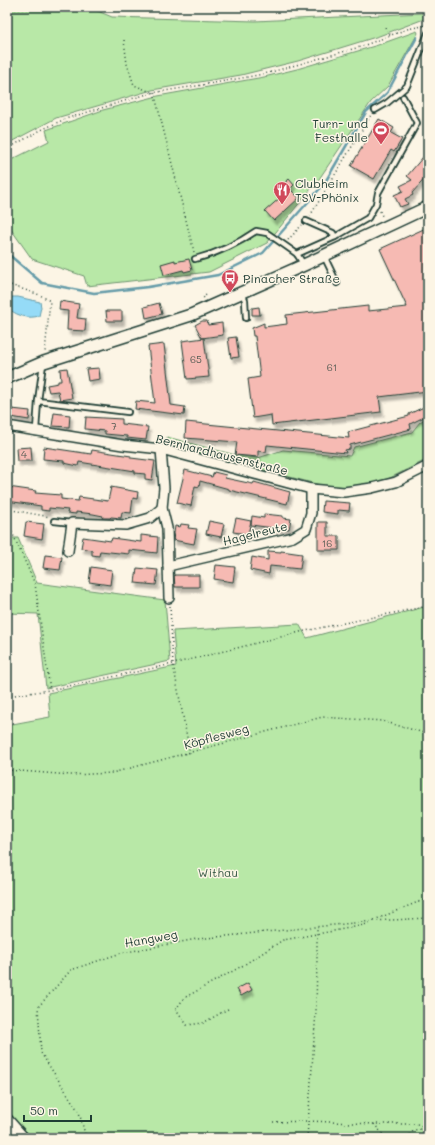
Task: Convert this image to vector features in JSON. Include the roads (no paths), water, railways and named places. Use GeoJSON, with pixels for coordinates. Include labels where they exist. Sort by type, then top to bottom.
{"type":"FeatureCollection","features":[{"type":"Feature","properties":{"kind":"street"},"geometry":{"type":"LineString","coordinates":[[7,378],[44,362],[191,315],[242,293],[272,277],[324,256],[428,207]]}},
{"type":"Feature","properties":{"kind":"street","name":"Bernhardhausenstraße"},"geometry":{"type":"LineString","coordinates":[[7,426],[122,445],[161,449],[311,489],[344,492],[372,488],[396,482],[428,466]]}},
{"type":"Feature","properties":{"kind":"street"},"geometry":{"type":"LineString","coordinates":[[161,449],[164,488],[162,508],[167,528],[169,598]]}},
{"type":"Feature","properties":{"kind":"street","name":"Hagelreute"},"geometry":{"type":"LineString","coordinates":[[168,566],[293,536],[306,529],[311,513],[311,489]]}},
{"type":"Feature","properties":{"kind":"street"},"geometry":{"type":"LineString","coordinates":[[68,551],[72,523],[126,525],[150,518],[162,508]]}},
{"type":"Feature","properties":{"kind":"street"},"geometry":{"type":"LineString","coordinates":[[7,1120],[23,1138]]}},
{"type":"Feature","properties":{"kind":"lane"},"geometry":{"type":"LineString","coordinates":[[374,110],[387,103],[407,86],[428,34]]}},
{"type":"Feature","properties":{"kind":"lane"},"geometry":{"type":"LineString","coordinates":[[297,254],[335,237],[368,218],[376,204],[378,193],[417,123],[404,97]]}},
{"type":"Feature","properties":{"kind":"lane"},"geometry":{"type":"LineString","coordinates":[[306,221],[333,233],[335,237]]}},
{"type":"Feature","properties":{"kind":"lane"},"geometry":{"type":"LineString","coordinates":[[195,260],[230,247],[256,231],[267,233],[297,254],[304,265]]}},
{"type":"Feature","properties":{"kind":"lane"},"geometry":{"type":"LineString","coordinates":[[230,247],[233,252]]}},
{"type":"Feature","properties":{"kind":"lane"},"geometry":{"type":"LineString","coordinates":[[324,256],[337,283]]}},
{"type":"Feature","properties":{"kind":"lane"},"geometry":{"type":"LineString","coordinates":[[242,293],[245,300],[246,318]]}},
{"type":"Feature","properties":{"kind":"lane"},"geometry":{"type":"LineString","coordinates":[[36,430],[38,401],[44,362]]}},
{"type":"Feature","properties":{"kind":"lane"},"geometry":{"type":"LineString","coordinates":[[38,401],[128,412]]}},
{"type":"Feature","properties":{"kind":"lane"},"geometry":{"type":"LineString","coordinates":[[54,520],[72,523]]}},
{"type":"Feature","properties":{"kind":"water"},"geometry":{"type":"Polygon","coordinates":[[[12,297],[40,302],[41,307],[39,316],[24,316],[10,310],[9,302],[12,297]]]}},
{"type":"Feature","properties":{"kind":"waterway"},"geometry":{"type":"LineString","coordinates":[[7,253],[42,283],[94,293],[148,287],[218,275],[263,253],[324,184],[366,112],[387,93],[417,37]]}},
{"type":"Feature","properties":{"kind":"place","name":"Turn- und Festhalle"},"geometry":{"type":"Point","coordinates":[381,145]}},
{"type":"Feature","properties":{"kind":"place","name":"Clubheim TSV-Phönix"},"geometry":{"type":"Point","coordinates":[282,205]}},
{"type":"Feature","properties":{"kind":"place","name":"Pinacher Straße"},"geometry":{"type":"Point","coordinates":[230,293]}},
{"type":"Feature","properties":{"kind":"park label","name":"Withau"},"geometry":{"type":"Point","coordinates":[218,872]}}]}
